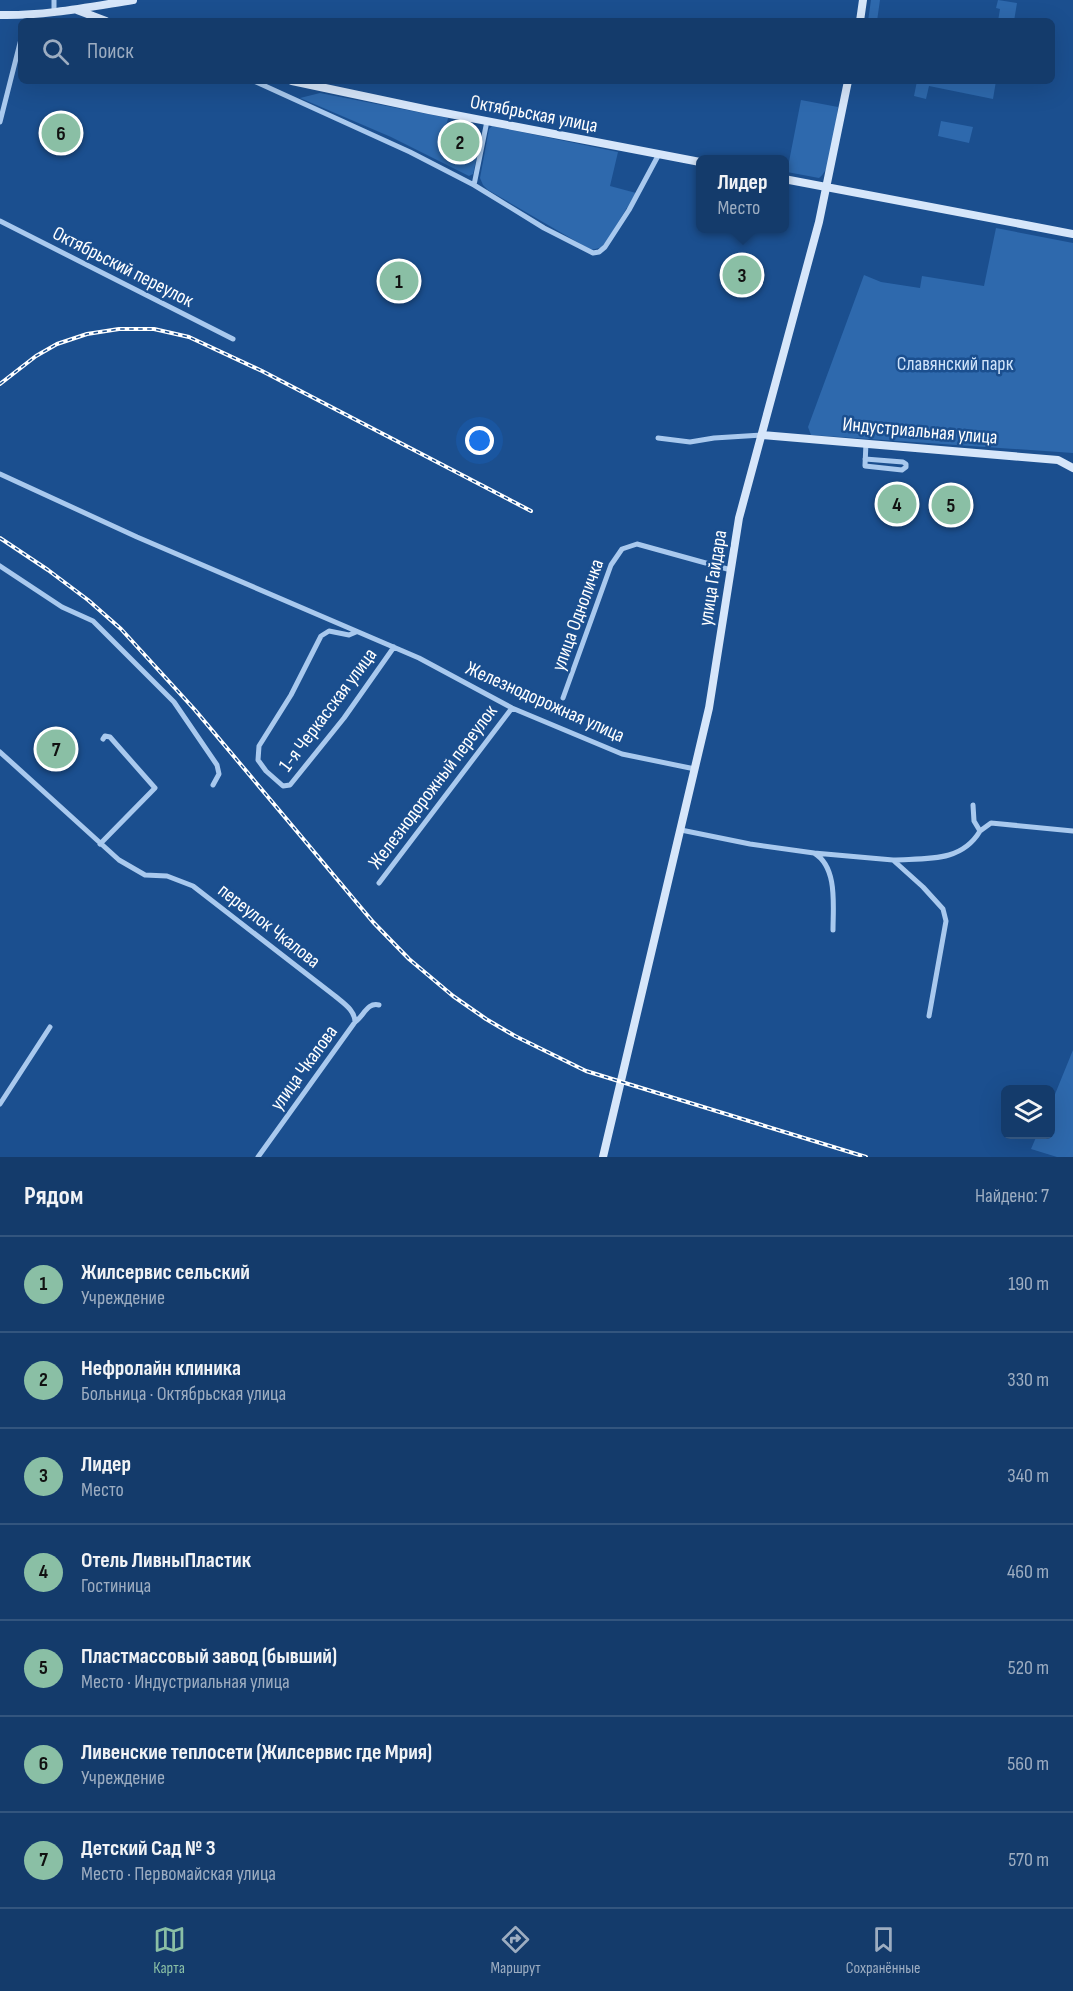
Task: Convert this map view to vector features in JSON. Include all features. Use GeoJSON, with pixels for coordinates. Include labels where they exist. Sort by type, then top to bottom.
{"type":"FeatureCollection","features":[{"type":"Feature","properties":{"kind":"street"},"geometry":{"type":"LineString","coordinates":[[54,0],[54,13]]}},
{"type":"Feature","properties":{"kind":"street"},"geometry":{"type":"LineString","coordinates":[[0,15],[26,18],[133,0]]}},
{"type":"Feature","properties":{"kind":"street"},"geometry":{"type":"LineString","coordinates":[[861,18],[864,0]]}},
{"type":"Feature","properties":{"kind":"street"},"geometry":{"type":"LineString","coordinates":[[107,18],[105,12],[108,4]]}},
{"type":"Feature","properties":{"kind":"street"},"geometry":{"type":"LineString","coordinates":[[75,9],[100,18]]}},
{"type":"Feature","properties":{"kind":"street"},"geometry":{"type":"LineString","coordinates":[[0,122],[18,51]]}},
{"type":"Feature","properties":{"kind":"street"},"geometry":{"type":"LineString","coordinates":[[261,84],[410,152],[474,185],[587,252],[599,252],[605,247],[659,154]]}},
{"type":"Feature","properties":{"kind":"street","name":"Октябрьская улица"},"geometry":{"type":"LineString","coordinates":[[307,84],[696,161]]}},
{"type":"Feature","properties":{"kind":"street","name":"улица Гайдара"},"geometry":{"type":"LineString","coordinates":[[603,1157],[709,708],[739,519],[828,187],[848,84]]}},
{"type":"Feature","properties":{"kind":"street"},"geometry":{"type":"LineString","coordinates":[[474,185],[487,121]]}},
{"type":"Feature","properties":{"kind":"street"},"geometry":{"type":"LineString","coordinates":[[789,180],[1073,234]]}},
{"type":"Feature","properties":{"kind":"street","name":"Октябрьский переулок"},"geometry":{"type":"LineString","coordinates":[[0,221],[233,339]]}},
{"type":"Feature","properties":{"kind":"street"},"geometry":{"type":"LineString","coordinates":[[658,438],[690,442],[762,435]]}},
{"type":"Feature","properties":{"kind":"street","name":"Индустриальная улица"},"geometry":{"type":"LineString","coordinates":[[762,435],[1058,460],[1073,468]]}},
{"type":"Feature","properties":{"kind":"street"},"geometry":{"type":"LineString","coordinates":[[865,459],[903,462],[906,467],[902,470],[867,467],[865,465],[865,459],[866,443]]}},
{"type":"Feature","properties":{"kind":"street","name":"Железнодорожная улица"},"geometry":{"type":"LineString","coordinates":[[0,474],[137,537],[419,658],[512,708],[622,754],[695,770]]}},
{"type":"Feature","properties":{"kind":"street","name":"улица Одноличка"},"geometry":{"type":"LineString","coordinates":[[563,698],[603,584],[616,556],[622,549],[637,544],[731,570]]}},
{"type":"Feature","properties":{"kind":"street"},"geometry":{"type":"LineString","coordinates":[[0,566],[62,607],[80,613],[93,621],[174,702],[217,765],[219,774],[213,785]]}},
{"type":"Feature","properties":{"kind":"street","name":"1-я Черкасская улица"},"geometry":{"type":"LineString","coordinates":[[356,632],[349,635],[329,631],[321,636],[291,695],[262,740],[258,760],[266,771],[283,786],[290,786],[344,718],[393,647]]}},
{"type":"Feature","properties":{"kind":"street","name":"Железнодорожный переулок"},"geometry":{"type":"LineString","coordinates":[[379,883],[512,708]]}},
{"type":"Feature","properties":{"kind":"street"},"geometry":{"type":"LineString","coordinates":[[100,844],[155,788],[112,738],[108,736],[103,739]]}},
{"type":"Feature","properties":{"kind":"street","name":"переулок Чкалова"},"geometry":{"type":"LineString","coordinates":[[0,752],[119,860],[145,875],[167,876],[193,886],[335,996],[351,1011],[355,1022]]}},
{"type":"Feature","properties":{"kind":"street"},"geometry":{"type":"LineString","coordinates":[[973,805],[974,821],[980,831]]}},
{"type":"Feature","properties":{"kind":"street"},"geometry":{"type":"LineString","coordinates":[[681,830],[750,844],[814,853],[893,860],[938,857],[956,853],[969,845],[980,831],[991,823],[1073,831]]}},
{"type":"Feature","properties":{"kind":"street"},"geometry":{"type":"LineString","coordinates":[[814,853],[822,858],[832,886],[833,930]]}},
{"type":"Feature","properties":{"kind":"street"},"geometry":{"type":"LineString","coordinates":[[893,860],[923,887],[945,914],[929,1016]]}},
{"type":"Feature","properties":{"kind":"street","name":"улица Чкалова"},"geometry":{"type":"LineString","coordinates":[[258,1157],[355,1022],[369,1006],[379,1005]]}},
{"type":"Feature","properties":{"kind":"street"},"geometry":{"type":"LineString","coordinates":[[0,1104],[50,1027]]}},
{"type":"Feature","properties":{"kind":"green space"},"geometry":{"type":"Polygon","coordinates":[[[871,0],[880,0],[877,18],[868,18],[871,0]]]}},
{"type":"Feature","properties":{"kind":"green space"},"geometry":{"type":"Polygon","coordinates":[[[998,0],[1017,3],[1014,18],[998,18],[1000,9],[996,8],[998,0]]]}},
{"type":"Feature","properties":{"kind":"green space"},"geometry":{"type":"Polygon","coordinates":[[[916,84],[996,84],[993,99],[929,86],[926,99],[914,96],[916,84]]]}},
{"type":"Feature","properties":{"kind":"green space"},"geometry":{"type":"Polygon","coordinates":[[[320,93],[448,118],[445,132],[451,133],[449,149],[470,154],[474,138],[481,139],[473,174],[469,176],[391,137],[300,98],[320,93]]]}},
{"type":"Feature","properties":{"kind":"green space"},"geometry":{"type":"Polygon","coordinates":[[[801,100],[838,107],[831,156],[824,173],[819,178],[789,172],[801,100]]]}},
{"type":"Feature","properties":{"kind":"green space"},"geometry":{"type":"Polygon","coordinates":[[[941,121],[973,127],[969,143],[938,136],[941,121]]]}},
{"type":"Feature","properties":{"kind":"green space"},"geometry":{"type":"Polygon","coordinates":[[[492,126],[618,152],[610,186],[636,193],[603,247],[591,250],[483,185],[480,178],[489,129],[492,126]]]}},
{"type":"Feature","properties":{"kind":"green space","name":"Славянский парк"},"geometry":{"type":"Polygon","coordinates":[[[996,228],[1073,243],[1073,453],[811,435],[808,427],[864,275],[881,282],[920,288],[922,276],[984,286],[996,228]]]}},
{"type":"Feature","properties":{"kind":"green space"},"geometry":{"type":"Polygon","coordinates":[[[1073,1050],[1073,1157],[1057,1157],[1031,1149],[1035,1139],[1055,1139],[1055,1094],[1073,1050]]]}},
{"type":"Feature","properties":{"kind":"railway"},"geometry":{"type":"LineString","coordinates":[[0,384],[36,356],[57,344],[87,334],[119,329],[154,329],[189,337],[262,371],[531,511]]}},
{"type":"Feature","properties":{"kind":"railway"},"geometry":{"type":"LineString","coordinates":[[0,538],[88,600],[121,629],[195,710],[373,922],[409,959],[453,996],[515,1036],[586,1071],[866,1157]]}},
{"type":"Feature","properties":{"kind":"place","name":"Ливенские теплосети (Жилсервис где Мрия)"},"geometry":{"type":"Point","coordinates":[61,133]}},
{"type":"Feature","properties":{"kind":"place","name":"Нефролайн клиника"},"geometry":{"type":"Point","coordinates":[460,142]}},
{"type":"Feature","properties":{"kind":"place","name":"Лидер"},"geometry":{"type":"Point","coordinates":[742,275]}},
{"type":"Feature","properties":{"kind":"place","name":"Жилсервис сельский"},"geometry":{"type":"Point","coordinates":[399,281]}},
{"type":"Feature","properties":{"kind":"place","name":"Отель ЛивныПластик"},"geometry":{"type":"Point","coordinates":[897,504]}},
{"type":"Feature","properties":{"kind":"place","name":"Пластмассовый завод (бывший)"},"geometry":{"type":"Point","coordinates":[951,505]}},
{"type":"Feature","properties":{"kind":"place","name":"Детский Сад № 3"},"geometry":{"type":"Point","coordinates":[56,749]}}]}
